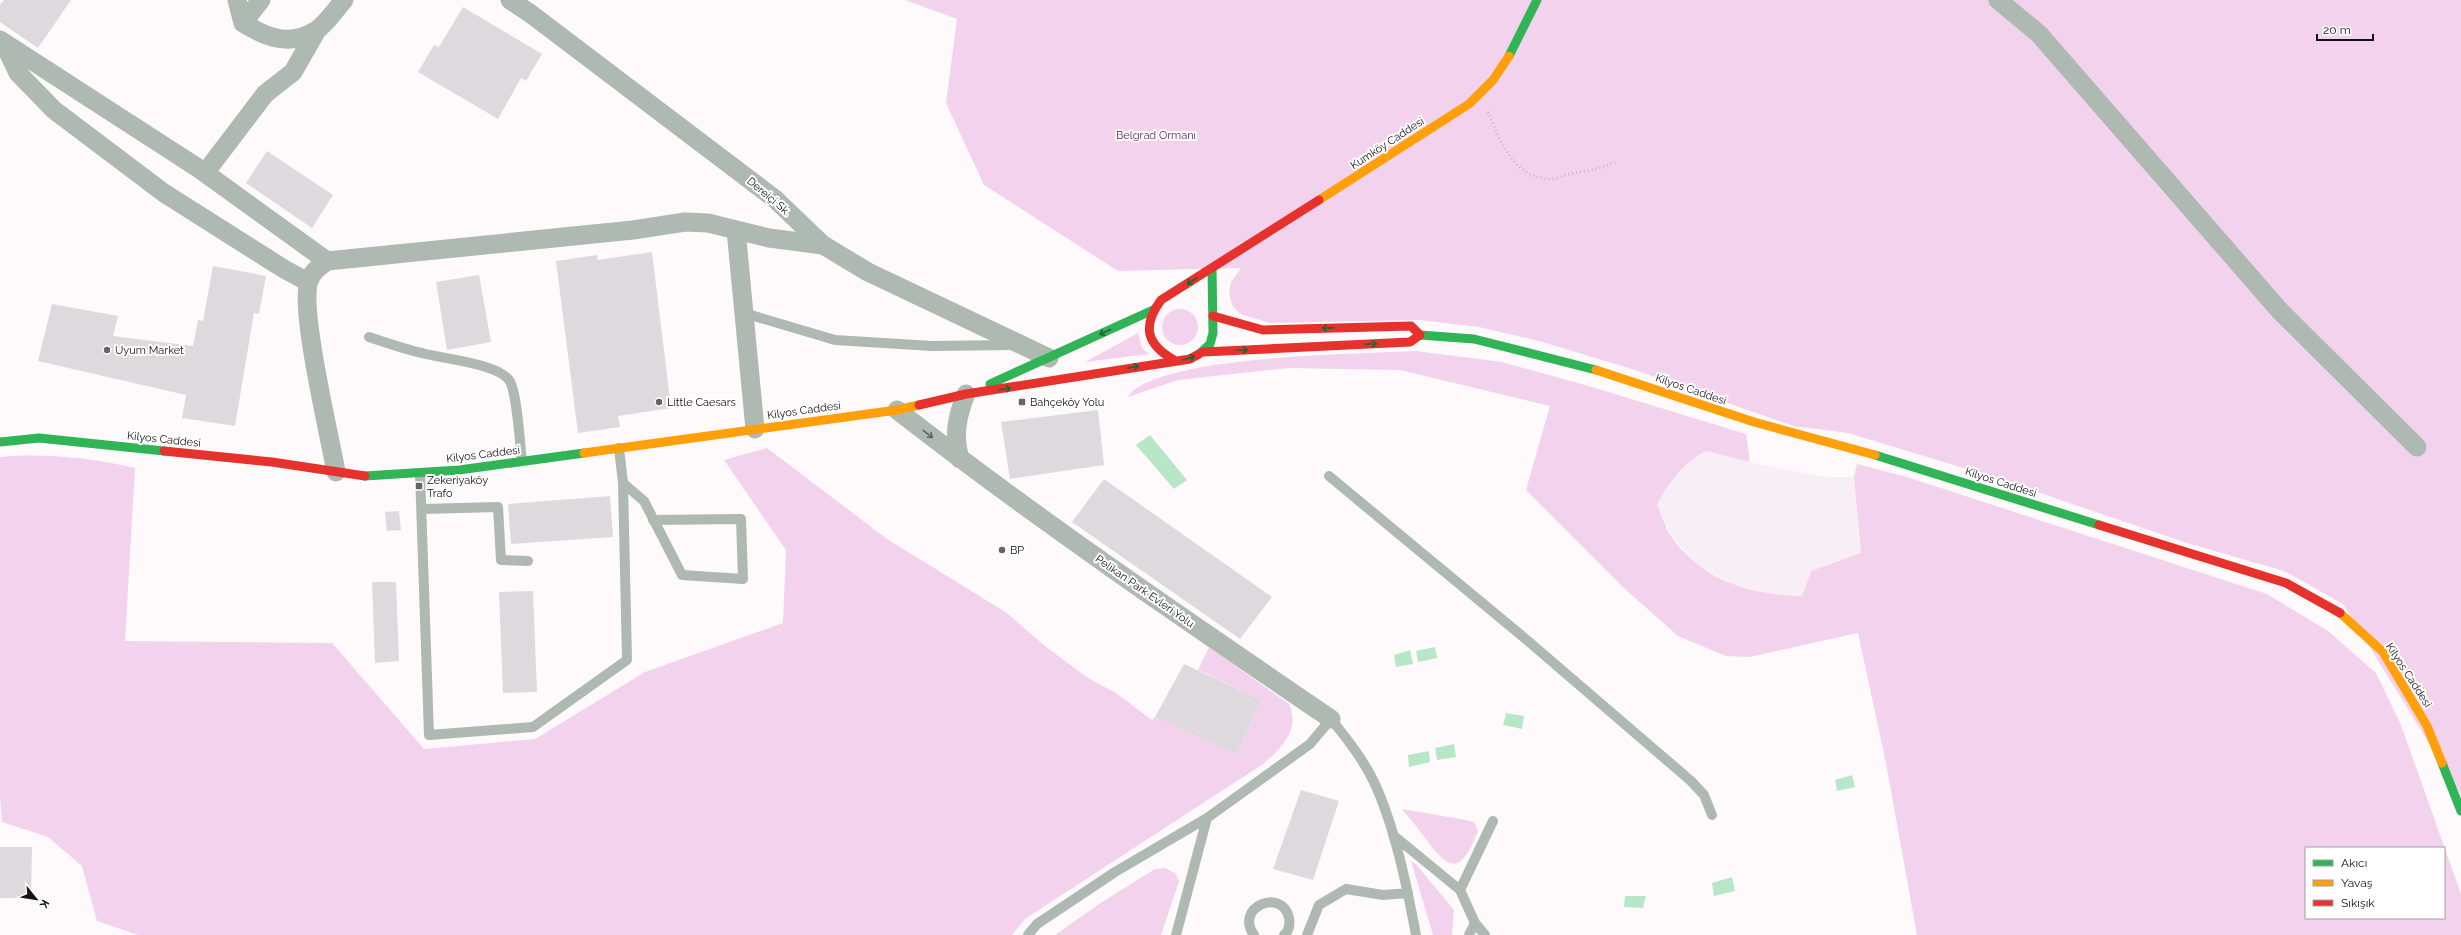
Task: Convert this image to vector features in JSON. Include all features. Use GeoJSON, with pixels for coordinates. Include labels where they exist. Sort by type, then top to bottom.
{"type":"FeatureCollection","features":[{"type":"Feature","properties":{"kind":"street"},"geometry":{"type":"LineString","coordinates":[[237,0],[243,23],[263,36],[288,40],[318,30]]}},
{"type":"Feature","properties":{"kind":"street"},"geometry":{"type":"LineString","coordinates":[[243,23],[261,0]]}},
{"type":"Feature","properties":{"kind":"street"},"geometry":{"type":"LineString","coordinates":[[205,173],[265,94],[293,72],[318,30],[344,0]]}},
{"type":"Feature","properties":{"kind":"street","name":"Dereiçi Sk."},"geometry":{"type":"LineString","coordinates":[[510,0],[531,14],[775,199],[823,245],[868,272],[1049,358]]}},
{"type":"Feature","properties":{"kind":"street","name":"Kumköy Caddesi"},"geometry":{"type":"LineString","coordinates":[[966,394],[1153,310],[1161,300],[1173,294],[1470,104],[1492,80],[1510,55],[1537,0]]}},
{"type":"Feature","properties":{"kind":"street"},"geometry":{"type":"LineString","coordinates":[[1998,0],[2039,34],[2280,311],[2417,447]]}},
{"type":"Feature","properties":{"kind":"street"},"geometry":{"type":"LineString","coordinates":[[2,41],[205,173],[327,261]]}},
{"type":"Feature","properties":{"kind":"street"},"geometry":{"type":"LineString","coordinates":[[2,41],[18,73],[54,110],[164,193],[284,270],[308,282]]}},
{"type":"Feature","properties":{"kind":"street"},"geometry":{"type":"LineString","coordinates":[[336,472],[308,316],[308,282],[316,269],[327,261],[633,230],[685,222],[708,224],[769,238],[823,245]]}},
{"type":"Feature","properties":{"kind":"street"},"geometry":{"type":"LineString","coordinates":[[736,230],[755,429]]}},
{"type":"Feature","properties":{"kind":"street"},"geometry":{"type":"LineString","coordinates":[[960,459],[956,435],[959,413],[966,394],[1043,383],[1174,360],[1190,359],[1203,352],[1210,343],[1215,329],[1212,313],[1212,269]]}},
{"type":"Feature","properties":{"kind":"street"},"geometry":{"type":"LineString","coordinates":[[1173,294],[1188,294]]}},
{"type":"Feature","properties":{"kind":"street"},"geometry":{"type":"LineString","coordinates":[[1203,302],[1212,313],[1263,330],[1410,326],[1420,335],[1410,342],[1203,352]]}},
{"type":"Feature","properties":{"kind":"street"},"geometry":{"type":"LineString","coordinates":[[1153,310],[1149,321],[1149,335],[1156,348],[1174,360]]}},
{"type":"Feature","properties":{"kind":"street","name":"Kilyos Caddesi"},"geometry":{"type":"LineString","coordinates":[[1420,335],[1474,339],[1607,373],[1754,422],[1896,461],[2190,554],[2286,582],[2340,614],[2383,652],[2427,726],[2461,811]]}},
{"type":"Feature","properties":{"kind":"street","name":"Kilyos Caddesi"},"geometry":{"type":"LineString","coordinates":[[0,442],[39,438],[272,462],[370,477],[522,462],[897,410],[966,394]]}},
{"type":"Feature","properties":{"kind":"street","name":"Pelikan Park Evleri Yolu"},"geometry":{"type":"LineString","coordinates":[[897,410],[960,459],[1192,625],[1331,719]]}},
{"type":"Feature","properties":{"kind":"lane"},"geometry":{"type":"LineString","coordinates":[[744,313],[835,340],[932,346],[985,347],[1020,344]]}},
{"type":"Feature","properties":{"kind":"lane"},"geometry":{"type":"LineString","coordinates":[[369,337],[422,353],[473,363],[502,374],[510,381],[514,394],[522,462]]}},
{"type":"Feature","properties":{"kind":"lane"},"geometry":{"type":"LineString","coordinates":[[420,473],[429,735],[533,727],[627,660],[623,484],[619,448]]}},
{"type":"Feature","properties":{"kind":"lane"},"geometry":{"type":"LineString","coordinates":[[1329,476],[1528,640],[1691,781],[1704,795],[1712,815]]}},
{"type":"Feature","properties":{"kind":"lane"},"geometry":{"type":"LineString","coordinates":[[623,484],[644,501],[682,575],[743,579],[741,519],[654,520]]}},
{"type":"Feature","properties":{"kind":"lane"},"geometry":{"type":"LineString","coordinates":[[422,509],[498,507],[501,560],[528,561]]}},
{"type":"Feature","properties":{"kind":"lane"},"geometry":{"type":"LineString","coordinates":[[1028,935],[1037,924],[1114,872],[1207,818],[1310,744],[1331,719],[1356,751],[1374,782],[1393,835],[1408,893],[1416,935]]}},
{"type":"Feature","properties":{"kind":"lane"},"geometry":{"type":"LineString","coordinates":[[1176,935],[1207,818]]}},
{"type":"Feature","properties":{"kind":"lane"},"geometry":{"type":"LineString","coordinates":[[1460,890],[1494,821]]}},
{"type":"Feature","properties":{"kind":"lane"},"geometry":{"type":"LineString","coordinates":[[1393,835],[1460,890],[1475,923],[1485,935]]}},
{"type":"Feature","properties":{"kind":"lane"},"geometry":{"type":"LineString","coordinates":[[1307,935],[1319,905],[1346,889],[1383,894],[1408,893]]}},
{"type":"Feature","properties":{"kind":"lane"},"geometry":{"type":"LineString","coordinates":[[1254,935],[1250,928],[1251,914],[1260,905],[1273,902],[1284,908],[1288,914],[1289,927],[1284,935]]}},
{"type":"Feature","properties":{"kind":"lane"},"geometry":{"type":"LineString","coordinates":[[1469,935],[1475,923]]}},
{"type":"Feature","properties":{"kind":"path"},"geometry":{"type":"LineString","coordinates":[[1470,104],[1488,112],[1509,157],[1524,171],[1548,180],[1574,173],[1594,171],[1615,162]]}},
{"type":"Feature","properties":{"kind":"shaded area"},"geometry":{"type":"Polygon","coordinates":[[[1150,435],[1187,480],[1174,489],[1136,445],[1150,435]]]}},
{"type":"Feature","properties":{"kind":"shaded area"},"geometry":{"type":"Polygon","coordinates":[[[1706,451],[1766,466],[1828,477],[1854,477],[1861,553],[1811,571],[1802,596],[1770,595],[1735,585],[1698,566],[1671,535],[1657,505],[1667,485],[1695,457],[1706,451]]]}},
{"type":"Feature","properties":{"kind":"shaded area"},"geometry":{"type":"Polygon","coordinates":[[[1435,647],[1437,658],[1418,662],[1416,651],[1435,647]]]}},
{"type":"Feature","properties":{"kind":"shaded area"},"geometry":{"type":"Polygon","coordinates":[[[1410,650],[1413,664],[1396,667],[1394,655],[1410,650]]]}},
{"type":"Feature","properties":{"kind":"shaded area"},"geometry":{"type":"Polygon","coordinates":[[[1506,713],[1524,716],[1522,729],[1503,725],[1506,713]]]}},
{"type":"Feature","properties":{"kind":"shaded area"},"geometry":{"type":"Polygon","coordinates":[[[1454,744],[1456,757],[1437,760],[1435,748],[1454,744]]]}},
{"type":"Feature","properties":{"kind":"shaded area"},"geometry":{"type":"Polygon","coordinates":[[[1429,751],[1430,762],[1409,767],[1408,755],[1429,751]]]}},
{"type":"Feature","properties":{"kind":"shaded area"},"geometry":{"type":"Polygon","coordinates":[[[1852,775],[1855,787],[1837,791],[1835,780],[1852,775]]]}},
{"type":"Feature","properties":{"kind":"shaded area"},"geometry":{"type":"Polygon","coordinates":[[[1732,877],[1735,891],[1714,896],[1712,883],[1732,877]]]}},
{"type":"Feature","properties":{"kind":"shaded area"},"geometry":{"type":"Polygon","coordinates":[[[1625,896],[1646,896],[1643,908],[1624,907],[1625,896]]]}},
{"type":"Feature","properties":{"kind":"green space","name":"Belgrad Ormanı"},"geometry":{"type":"Polygon","coordinates":[[[905,0],[2461,0],[2461,795],[2343,604],[2284,571],[2187,543],[1993,477],[1848,433],[1793,426],[1635,370],[1539,341],[1479,327],[1418,320],[1270,323],[1240,314],[1232,305],[1229,293],[1231,282],[1241,268],[1118,271],[984,185],[946,103],[957,19],[905,0]]]}},
{"type":"Feature","properties":{"kind":"green space"},"geometry":{"type":"Polygon","coordinates":[[[1183,309],[1193,314],[1197,320],[1197,334],[1193,340],[1187,344],[1177,345],[1167,340],[1163,334],[1162,324],[1167,314],[1173,310],[1183,309]]]}},
{"type":"Feature","properties":{"kind":"green space"},"geometry":{"type":"Polygon","coordinates":[[[1138,333],[1142,348],[1149,354],[1085,362],[1138,333]]]}},
{"type":"Feature","properties":{"kind":"green space"},"geometry":{"type":"Polygon","coordinates":[[[1416,351],[1502,362],[1592,387],[1746,434],[1750,462],[1706,451],[1691,461],[1677,474],[1657,505],[1671,536],[1683,551],[1697,564],[1729,582],[1764,593],[1802,596],[1811,571],[1861,553],[1854,477],[1857,464],[1907,477],[2267,594],[2328,631],[2376,673],[2401,725],[2444,847],[2305,847],[2305,919],[2445,919],[2445,849],[2461,894],[2461,935],[1917,935],[1886,763],[1858,633],[1750,657],[1726,656],[1678,636],[1626,590],[1526,490],[1550,406],[1400,370],[1289,368],[1178,380],[1128,397],[1146,383],[1177,373],[1217,365],[1262,359],[1416,351]]]}},
{"type":"Feature","properties":{"kind":"green space"},"geometry":{"type":"Polygon","coordinates":[[[767,448],[887,539],[1007,613],[1045,646],[1088,678],[1116,693],[1152,720],[1155,717],[1236,755],[1261,700],[1198,670],[1209,647],[1289,704],[1293,722],[1287,738],[1276,752],[1263,764],[1025,919],[1012,935],[138,935],[97,921],[82,866],[48,837],[2,822],[0,797],[0,457],[68,457],[135,468],[125,641],[332,643],[424,749],[535,739],[645,672],[783,623],[786,550],[724,460],[767,448]]]}},
{"type":"Feature","properties":{"kind":"green space"},"geometry":{"type":"Polygon","coordinates":[[[1402,809],[1474,822],[1478,831],[1472,845],[1461,861],[1455,864],[1449,863],[1434,850],[1402,809]]]}},
{"type":"Feature","properties":{"kind":"green space"},"geometry":{"type":"Polygon","coordinates":[[[1411,861],[1416,864],[1454,910],[1452,935],[1433,935],[1411,861]]]}},
{"type":"Feature","properties":{"kind":"green space"},"geometry":{"type":"Polygon","coordinates":[[[1165,868],[1175,873],[1179,881],[1161,935],[1055,935],[1102,902],[1155,869],[1165,868]]]}},
{"type":"Feature","properties":{"kind":"building"},"geometry":{"type":"Polygon","coordinates":[[[4,0],[71,0],[38,48],[0,22],[0,5],[4,0]]]}},
{"type":"Feature","properties":{"kind":"building"},"geometry":{"type":"Polygon","coordinates":[[[463,7],[542,54],[526,81],[521,78],[498,119],[418,72],[434,45],[439,47],[463,7]]]}},
{"type":"Feature","properties":{"kind":"building"},"geometry":{"type":"Polygon","coordinates":[[[267,151],[333,195],[312,228],[246,183],[267,151]]]}},
{"type":"Feature","properties":{"kind":"building"},"geometry":{"type":"Polygon","coordinates":[[[652,252],[671,408],[618,416],[620,427],[578,433],[556,261],[597,255],[598,260],[652,252]]]}},
{"type":"Feature","properties":{"kind":"building"},"geometry":{"type":"Polygon","coordinates":[[[213,266],[266,276],[259,314],[254,313],[235,426],[182,418],[186,395],[38,361],[52,304],[118,316],[113,336],[193,346],[198,320],[203,321],[213,266]]]}},
{"type":"Feature","properties":{"kind":"building"},"geometry":{"type":"Polygon","coordinates":[[[479,275],[491,342],[447,350],[436,282],[479,275]]]}},
{"type":"Feature","properties":{"kind":"building"},"geometry":{"type":"Polygon","coordinates":[[[1098,410],[1104,465],[1010,479],[1001,422],[1098,410]]]}},
{"type":"Feature","properties":{"kind":"building"},"geometry":{"type":"Polygon","coordinates":[[[1104,479],[1272,597],[1240,639],[1072,522],[1104,479]]]}},
{"type":"Feature","properties":{"kind":"building"},"geometry":{"type":"Polygon","coordinates":[[[610,496],[613,537],[511,544],[508,504],[610,496]]]}},
{"type":"Feature","properties":{"kind":"building"},"geometry":{"type":"Polygon","coordinates":[[[399,511],[401,530],[387,531],[385,512],[399,511]]]}},
{"type":"Feature","properties":{"kind":"building"},"geometry":{"type":"Polygon","coordinates":[[[372,582],[396,582],[399,661],[375,663],[372,582]]]}},
{"type":"Feature","properties":{"kind":"building"},"geometry":{"type":"Polygon","coordinates":[[[533,591],[537,692],[503,693],[499,592],[533,591]]]}},
{"type":"Feature","properties":{"kind":"building"},"geometry":{"type":"Polygon","coordinates":[[[1184,664],[1261,700],[1236,755],[1155,717],[1184,664]]]}},
{"type":"Feature","properties":{"kind":"building"},"geometry":{"type":"Polygon","coordinates":[[[1301,790],[1339,801],[1313,880],[1273,869],[1301,790]]]}},
{"type":"Feature","properties":{"kind":"building"},"geometry":{"type":"Polygon","coordinates":[[[0,847],[32,847],[31,898],[0,898],[0,847]]]}},
{"type":"Feature","properties":{"kind":"traffic: fast"},"geometry":{"type":"LineString","coordinates":[[1509,56],[1537,0]]}},
{"type":"Feature","properties":{"kind":"traffic: fast"},"geometry":{"type":"LineString","coordinates":[[1199,354],[1210,344],[1213,333],[1212,269]]}},
{"type":"Feature","properties":{"kind":"traffic: fast"},"geometry":{"type":"LineString","coordinates":[[990,384],[1153,310]]}},
{"type":"Feature","properties":{"kind":"traffic: fast"},"geometry":{"type":"LineString","coordinates":[[1420,335],[1474,339],[1596,370]]}},
{"type":"Feature","properties":{"kind":"traffic: fast"},"geometry":{"type":"LineString","coordinates":[[0,442],[39,438],[164,451]]}},
{"type":"Feature","properties":{"kind":"traffic: fast"},"geometry":{"type":"LineString","coordinates":[[365,476],[459,470],[584,453]]}},
{"type":"Feature","properties":{"kind":"traffic: fast"},"geometry":{"type":"LineString","coordinates":[[1875,455],[2099,525]]}},
{"type":"Feature","properties":{"kind":"traffic: fast"},"geometry":{"type":"LineString","coordinates":[[2442,763],[2461,811]]}},
{"type":"Feature","properties":{"kind":"traffic: slow"},"geometry":{"type":"LineString","coordinates":[[1319,200],[1469,104],[1493,80],[1509,56]]}},
{"type":"Feature","properties":{"kind":"traffic: slow"},"geometry":{"type":"LineString","coordinates":[[1596,370],[1754,422],[1875,455]]}},
{"type":"Feature","properties":{"kind":"traffic: slow"},"geometry":{"type":"LineString","coordinates":[[584,453],[897,410],[919,405]]}},
{"type":"Feature","properties":{"kind":"traffic: slow"},"geometry":{"type":"LineString","coordinates":[[2340,613],[2383,652],[2427,726],[2442,763]]}},
{"type":"Feature","properties":{"kind":"traffic: jam"},"geometry":{"type":"LineString","coordinates":[[1174,360],[1157,348],[1150,334],[1149,326],[1151,318],[1161,300],[1319,200]]}},
{"type":"Feature","properties":{"kind":"traffic: jam"},"geometry":{"type":"LineString","coordinates":[[1213,316],[1263,330],[1411,326],[1420,335]]}},
{"type":"Feature","properties":{"kind":"traffic: jam"},"geometry":{"type":"LineString","coordinates":[[1203,352],[1410,342],[1420,335]]}},
{"type":"Feature","properties":{"kind":"traffic: jam"},"geometry":{"type":"LineString","coordinates":[[919,405],[966,394],[1190,359],[1199,354]]}},
{"type":"Feature","properties":{"kind":"traffic: jam"},"geometry":{"type":"LineString","coordinates":[[164,451],[272,462],[365,476]]}},
{"type":"Feature","properties":{"kind":"traffic: jam"},"geometry":{"type":"LineString","coordinates":[[2099,525],[2286,583],[2340,613]]}},
{"type":"Feature","properties":{"kind":"place","name":"Uyum Market"},"geometry":{"type":"Point","coordinates":[107,350]}},
{"type":"Feature","properties":{"kind":"place","name":"Little Caesars"},"geometry":{"type":"Point","coordinates":[659,402]}},
{"type":"Feature","properties":{"kind":"place","name":"Bahçeköy Yolu"},"geometry":{"type":"Point","coordinates":[1022,402]}},
{"type":"Feature","properties":{"kind":"place","name":"Zekeriyaköy Trafo"},"geometry":{"type":"Point","coordinates":[419,486]}},
{"type":"Feature","properties":{"kind":"place","name":"BP"},"geometry":{"type":"Point","coordinates":[1002,550]}}]}
